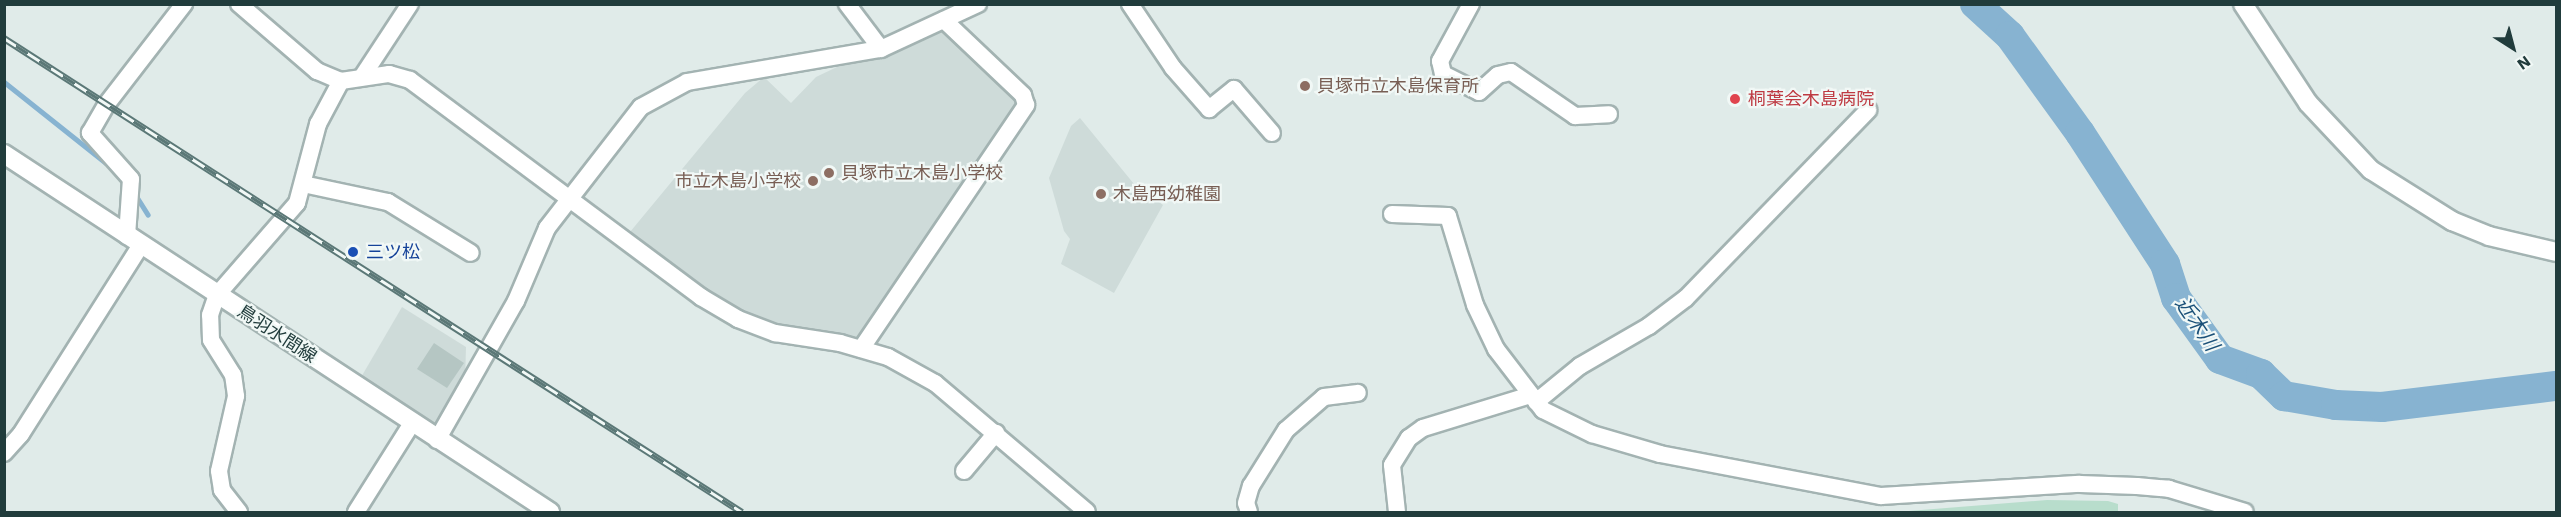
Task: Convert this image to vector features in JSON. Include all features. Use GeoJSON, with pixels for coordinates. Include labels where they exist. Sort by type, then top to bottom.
{"type":"FeatureCollection","features":[{"type":"Feature","properties":{"kind":"street"},"geometry":{"type":"LineString","coordinates":[[4,453],[21,434],[134,240],[131,179],[90,133],[106,105],[184,4]]}},
{"type":"Feature","properties":{"kind":"street"},"geometry":{"type":"LineString","coordinates":[[239,4],[317,71],[341,81],[362,76],[389,74],[410,80],[701,297],[738,319],[775,333],[861,349],[888,357],[935,383],[1087,513]]}},
{"type":"Feature","properties":{"kind":"street"},"geometry":{"type":"LineString","coordinates":[[362,76],[410,4]]}},
{"type":"Feature","properties":{"kind":"street"},"geometry":{"type":"LineString","coordinates":[[847,4],[881,49]]}},
{"type":"Feature","properties":{"kind":"street"},"geometry":{"type":"LineString","coordinates":[[437,440],[516,301],[548,228],[641,106],[665,91],[687,82],[881,49],[978,4]]}},
{"type":"Feature","properties":{"kind":"street"},"geometry":{"type":"LineString","coordinates":[[1130,4],[1173,68],[1209,109],[1234,89],[1272,133]]}},
{"type":"Feature","properties":{"kind":"street"},"geometry":{"type":"LineString","coordinates":[[1471,4],[1440,62],[1443,74],[1479,92],[1498,75],[1511,72],[1575,116],[1608,114]]}},
{"type":"Feature","properties":{"kind":"street"},"geometry":{"type":"LineString","coordinates":[[2243,5],[2308,103],[2371,170],[2452,221],[2488,236],[2556,252]]}},
{"type":"Feature","properties":{"kind":"street"},"geometry":{"type":"LineString","coordinates":[[861,349],[1026,105],[1023,95],[944,20]]}},
{"type":"Feature","properties":{"kind":"street"},"geometry":{"type":"LineString","coordinates":[[239,513],[222,490],[219,471],[236,396],[233,375],[211,340],[210,315],[217,295],[297,213],[318,124],[341,81]]}},
{"type":"Feature","properties":{"kind":"street"},"geometry":{"type":"LineString","coordinates":[[1397,513],[1392,465],[1409,438],[1423,428],[1534,398],[1580,366],[1649,326],[1686,298],[1868,110]]}},
{"type":"Feature","properties":{"kind":"street","name":"鳥羽水間線"},"geometry":{"type":"LineString","coordinates":[[4,154],[550,513]]}},
{"type":"Feature","properties":{"kind":"street"},"geometry":{"type":"LineString","coordinates":[[303,184],[388,202],[471,253]]}},
{"type":"Feature","properties":{"kind":"street"},"geometry":{"type":"LineString","coordinates":[[1392,214],[1448,216],[1475,305],[1496,349],[1543,410],[1592,434],[1660,454],[1880,504],[2080,484],[2169,489],[2245,513]]}},
{"type":"Feature","properties":{"kind":"street"},"geometry":{"type":"LineString","coordinates":[[1249,513],[1246,503],[1251,486],[1286,430],[1324,398],[1358,393]]}},
{"type":"Feature","properties":{"kind":"street"},"geometry":{"type":"LineString","coordinates":[[356,513],[412,423]]}},
{"type":"Feature","properties":{"kind":"street"},"geometry":{"type":"LineString","coordinates":[[964,471],[996,433]]}},
{"type":"Feature","properties":{"kind":"shaded area","name":"貝塚市立木島小学校"},"geometry":{"type":"Polygon","coordinates":[[[946,29],[1019,101],[861,349],[775,333],[701,297],[630,232],[745,93],[764,77],[791,103],[816,77],[837,67],[877,58],[946,29]]]}},
{"type":"Feature","properties":{"kind":"shaded area","name":"木島西幼稚園"},"geometry":{"type":"Polygon","coordinates":[[[1080,118],[1134,184],[1163,205],[1114,293],[1061,264],[1070,239],[1064,231],[1049,178],[1071,126],[1080,118]]]}},
{"type":"Feature","properties":{"kind":"shaded area"},"geometry":{"type":"Polygon","coordinates":[[[402,307],[466,347],[465,382],[441,423],[432,426],[360,379],[402,307]]]}},
{"type":"Feature","properties":{"kind":"green space"},"geometry":{"type":"Polygon","coordinates":[[[2047,500],[2108,501],[2118,504],[2118,512],[1896,512],[2047,500]]]}},
{"type":"Feature","properties":{"kind":"building"},"geometry":{"type":"Polygon","coordinates":[[[434,343],[464,363],[447,388],[417,369],[434,343]]]}},
{"type":"Feature","properties":{"kind":"waterway","name":"近木川"},"geometry":{"type":"LineString","coordinates":[[1975,4],[2010,36],[2080,133],[2165,264],[2176,298],[2220,359],[2261,374],[2284,396],[2336,405],[2382,407],[2556,386]]}},
{"type":"Feature","properties":{"kind":"waterway"},"geometry":{"type":"LineString","coordinates":[[4,82],[106,163]]}},
{"type":"Feature","properties":{"kind":"waterway"},"geometry":{"type":"LineString","coordinates":[[136,196],[148,215]]}},
{"type":"Feature","properties":{"kind":"railway"},"geometry":{"type":"LineString","coordinates":[[4,38],[742,512]]}},
{"type":"Feature","properties":{"kind":"place","name":"貝塚市立木島保育所"},"geometry":{"type":"Point","coordinates":[1305,86]}},
{"type":"Feature","properties":{"kind":"place","name":"桐葉会木島病院"},"geometry":{"type":"Point","coordinates":[1735,99]}},
{"type":"Feature","properties":{"kind":"place","name":"貝塚市立木島小学校"},"geometry":{"type":"Point","coordinates":[829,173]}},
{"type":"Feature","properties":{"kind":"place","name":"市立木島小学校"},"geometry":{"type":"Point","coordinates":[813,181]}},
{"type":"Feature","properties":{"kind":"place","name":"木島西幼稚園"},"geometry":{"type":"Point","coordinates":[1101,194]}},
{"type":"Feature","properties":{"kind":"place","name":"三ツ松"},"geometry":{"type":"Point","coordinates":[353,252]}}]}
